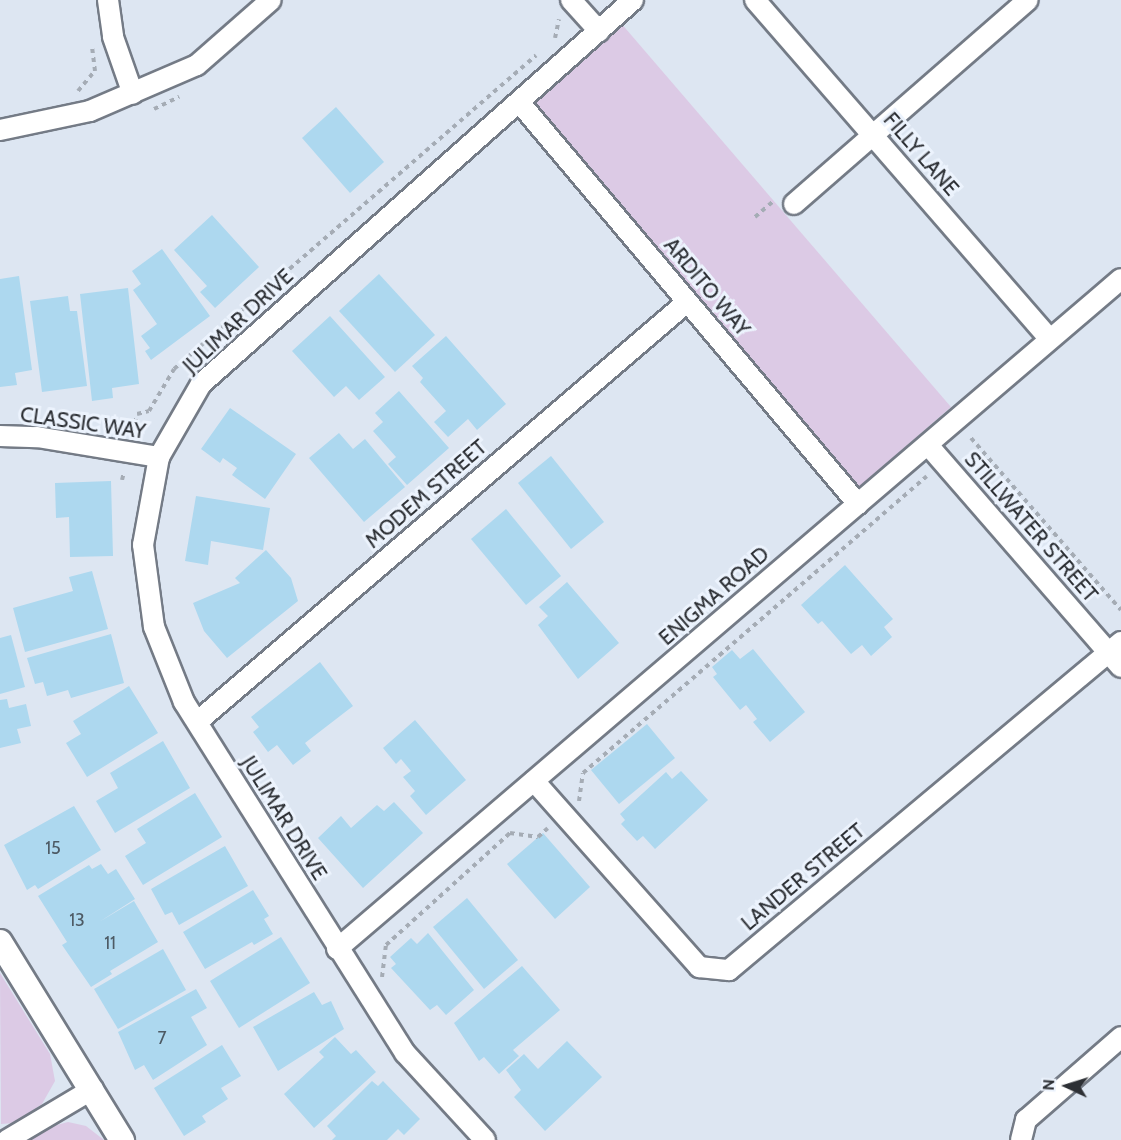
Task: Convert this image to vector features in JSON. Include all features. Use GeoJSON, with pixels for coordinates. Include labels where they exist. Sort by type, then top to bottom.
{"type":"FeatureCollection","features":[{"type":"Feature","properties":{"kind":"street"},"geometry":{"type":"LineString","coordinates":[[108,0],[113,37],[133,94]]}},
{"type":"Feature","properties":{"kind":"street"},"geometry":{"type":"LineString","coordinates":[[0,130],[90,111],[197,65],[271,0]]}},
{"type":"Feature","properties":{"kind":"street"},"geometry":{"type":"LineString","coordinates":[[571,0],[599,31]]}},
{"type":"Feature","properties":{"kind":"street","name":"JULIMAR DRIVE"},"geometry":{"type":"LineString","coordinates":[[485,1140],[405,1053],[337,949],[184,702],[154,627],[143,545],[159,457],[201,384],[633,0]]}},
{"type":"Feature","properties":{"kind":"street","name":"FILLY LANE"},"geometry":{"type":"LineString","coordinates":[[755,0],[1050,339]]}},
{"type":"Feature","properties":{"kind":"street"},"geometry":{"type":"LineString","coordinates":[[794,204],[1028,0]]}},
{"type":"Feature","properties":{"kind":"street","name":"ARDITO WAY"},"geometry":{"type":"LineString","coordinates":[[519,102],[858,504]]}},
{"type":"Feature","properties":{"kind":"street","name":"ENIGMA ROAD"},"geometry":{"type":"LineString","coordinates":[[337,949],[1121,279]]}},
{"type":"Feature","properties":{"kind":"street","name":"MODEM STREET"},"geometry":{"type":"LineString","coordinates":[[197,722],[687,302]]}},
{"type":"Feature","properties":{"kind":"street","name":"CLASSIC WAY"},"geometry":{"type":"LineString","coordinates":[[0,436],[37,437],[159,457]]}},
{"type":"Feature","properties":{"kind":"street","name":"STILLWATER STREET"},"geometry":{"type":"LineString","coordinates":[[928,445],[1117,654]]}},
{"type":"Feature","properties":{"kind":"street","name":"LANDER STREET"},"geometry":{"type":"LineString","coordinates":[[534,782],[699,967],[729,970],[1117,654]]}},
{"type":"Feature","properties":{"kind":"street"},"geometry":{"type":"LineString","coordinates":[[0,942],[93,1089],[122,1140]]}},
{"type":"Feature","properties":{"kind":"street"},"geometry":{"type":"LineString","coordinates":[[1021,1140],[1026,1120],[1121,1037]]}},
{"type":"Feature","properties":{"kind":"street"},"geometry":{"type":"LineString","coordinates":[[7,1140],[93,1089]]}},
{"type":"Feature","properties":{"kind":"path"},"geometry":{"type":"LineString","coordinates":[[388,986],[382,978],[386,945],[510,834],[538,837],[582,798],[583,773],[980,430]]}},
{"type":"Feature","properties":{"kind":"path"},"geometry":{"type":"LineString","coordinates":[[971,438],[1121,610]]}},
{"type":"Feature","properties":{"kind":"shaded area"},"geometry":{"type":"Polygon","coordinates":[[[620,22],[951,407],[859,487],[528,102],[620,22]]]}},
{"type":"Feature","properties":{"kind":"shaded area"},"geometry":{"type":"Polygon","coordinates":[[[0,973],[50,1054],[55,1081],[42,1104],[14,1123],[1,1124],[0,973]]]}},
{"type":"Feature","properties":{"kind":"shaded area"},"geometry":{"type":"Polygon","coordinates":[[[68,1122],[86,1126],[104,1140],[29,1140],[53,1126],[68,1122]]]}},
{"type":"Feature","properties":{"kind":"building"},"geometry":{"type":"Polygon","coordinates":[[[336,107],[384,162],[350,193],[302,138],[336,107]]]}},
{"type":"Feature","properties":{"kind":"building"},"geometry":{"type":"Polygon","coordinates":[[[212,215],[259,267],[215,308],[200,292],[207,286],[174,250],[212,215]]]}},
{"type":"Feature","properties":{"kind":"building"},"geometry":{"type":"Polygon","coordinates":[[[162,249],[210,316],[151,360],[145,351],[150,348],[141,336],[157,324],[133,290],[141,284],[132,271],[162,249]]]}},
{"type":"Feature","properties":{"kind":"building"},"geometry":{"type":"Polygon","coordinates":[[[379,274],[435,335],[395,372],[339,311],[379,274]]]}},
{"type":"Feature","properties":{"kind":"building"},"geometry":{"type":"Polygon","coordinates":[[[19,276],[32,370],[15,373],[17,385],[0,387],[0,279],[19,276]]]}},
{"type":"Feature","properties":{"kind":"building"},"geometry":{"type":"Polygon","coordinates":[[[128,288],[139,384],[112,388],[113,398],[92,401],[80,294],[128,288]]]}},
{"type":"Feature","properties":{"kind":"building"},"geometry":{"type":"Polygon","coordinates":[[[68,296],[70,311],[77,311],[87,386],[42,392],[30,301],[68,296]]]}},
{"type":"Feature","properties":{"kind":"building"},"geometry":{"type":"Polygon","coordinates":[[[330,316],[385,377],[359,400],[346,386],[334,397],[292,351],[330,316]]]}},
{"type":"Feature","properties":{"kind":"building"},"geometry":{"type":"Polygon","coordinates":[[[446,336],[506,404],[477,430],[468,419],[448,437],[434,422],[446,411],[420,382],[423,378],[412,366],[446,336]]]}},
{"type":"Feature","properties":{"kind":"building"},"geometry":{"type":"Polygon","coordinates":[[[399,391],[449,448],[407,485],[388,464],[396,457],[373,431],[383,422],[375,413],[399,391]]]}},
{"type":"Feature","properties":{"kind":"building"},"geometry":{"type":"Polygon","coordinates":[[[230,408],[296,454],[265,499],[232,475],[237,468],[223,458],[220,463],[201,449],[230,408]]]}},
{"type":"Feature","properties":{"kind":"building"},"geometry":{"type":"Polygon","coordinates":[[[339,433],[353,449],[365,439],[405,487],[364,522],[309,458],[339,433]]]}},
{"type":"Feature","properties":{"kind":"building"},"geometry":{"type":"Polygon","coordinates":[[[551,456],[604,522],[571,549],[518,483],[551,456]]]}},
{"type":"Feature","properties":{"kind":"building"},"geometry":{"type":"Polygon","coordinates":[[[111,481],[113,556],[70,557],[69,517],[56,518],[55,483],[111,481]]]}},
{"type":"Feature","properties":{"kind":"building"},"geometry":{"type":"Polygon","coordinates":[[[196,496],[270,508],[263,550],[211,541],[208,565],[185,561],[196,496]]]}},
{"type":"Feature","properties":{"kind":"building"},"geometry":{"type":"Polygon","coordinates":[[[506,509],[561,576],[526,605],[471,539],[506,509]]]}},
{"type":"Feature","properties":{"kind":"building"},"geometry":{"type":"Polygon","coordinates":[[[266,550],[291,578],[298,601],[227,658],[204,631],[193,603],[240,583],[235,578],[266,550]]]}},
{"type":"Feature","properties":{"kind":"building"},"geometry":{"type":"Polygon","coordinates":[[[845,565],[893,619],[884,627],[892,637],[871,656],[862,645],[851,654],[822,621],[818,624],[801,605],[845,565]]]}},
{"type":"Feature","properties":{"kind":"building"},"geometry":{"type":"Polygon","coordinates":[[[92,571],[108,629],[25,652],[13,608],[73,591],[69,577],[92,571]]]}},
{"type":"Feature","properties":{"kind":"building"},"geometry":{"type":"Polygon","coordinates":[[[567,582],[619,643],[578,679],[538,625],[548,616],[539,607],[567,582]]]}},
{"type":"Feature","properties":{"kind":"building"},"geometry":{"type":"Polygon","coordinates":[[[111,634],[124,683],[71,698],[68,690],[47,696],[43,682],[35,684],[27,658],[111,634]]]}},
{"type":"Feature","properties":{"kind":"building"},"geometry":{"type":"Polygon","coordinates":[[[11,635],[25,687],[0,694],[0,638],[11,635]]]}},
{"type":"Feature","properties":{"kind":"building"},"geometry":{"type":"Polygon","coordinates":[[[753,649],[805,712],[770,742],[753,722],[757,719],[746,705],[740,710],[713,677],[717,674],[712,667],[732,650],[740,659],[753,649]]]}},
{"type":"Feature","properties":{"kind":"building"},"geometry":{"type":"Polygon","coordinates":[[[320,662],[353,706],[305,743],[311,751],[293,765],[277,745],[268,752],[253,732],[259,727],[251,717],[320,662]]]}},
{"type":"Feature","properties":{"kind":"building"},"geometry":{"type":"Polygon","coordinates":[[[129,686],[158,733],[87,777],[66,743],[81,734],[73,721],[129,686]]]}},
{"type":"Feature","properties":{"kind":"building"},"geometry":{"type":"Polygon","coordinates":[[[7,699],[9,708],[26,704],[31,726],[17,729],[21,743],[0,748],[0,700],[7,699]]]}},
{"type":"Feature","properties":{"kind":"building"},"geometry":{"type":"Polygon","coordinates":[[[415,720],[466,780],[426,815],[410,796],[415,791],[403,777],[411,771],[401,759],[396,764],[383,748],[415,720]]]}},
{"type":"Feature","properties":{"kind":"building"},"geometry":{"type":"Polygon","coordinates":[[[647,724],[675,758],[619,804],[591,770],[647,724]]]}},
{"type":"Feature","properties":{"kind":"building"},"geometry":{"type":"Polygon","coordinates":[[[163,741],[190,788],[115,833],[96,801],[118,788],[110,773],[163,741]]]}},
{"type":"Feature","properties":{"kind":"building"},"geometry":{"type":"Polygon","coordinates":[[[681,771],[708,800],[655,849],[643,836],[637,841],[621,824],[625,820],[620,814],[666,772],[672,779],[681,771]]]}},
{"type":"Feature","properties":{"kind":"building"},"geometry":{"type":"Polygon","coordinates":[[[195,793],[222,837],[143,885],[125,856],[146,843],[137,829],[195,793]]]}},
{"type":"Feature","properties":{"kind":"building"},"geometry":{"type":"Polygon","coordinates":[[[394,802],[423,833],[363,888],[318,838],[341,816],[351,828],[377,805],[384,811],[394,802]]]}},
{"type":"Feature","properties":{"kind":"building"},"geometry":{"type":"Polygon","coordinates":[[[74,806],[101,850],[38,889],[35,885],[27,890],[4,845],[74,806]]]}},
{"type":"Feature","properties":{"kind":"building"},"geometry":{"type":"Polygon","coordinates":[[[543,833],[590,887],[555,919],[507,864],[543,833]]]}},
{"type":"Feature","properties":{"kind":"building"},"geometry":{"type":"Polygon","coordinates":[[[225,846],[248,886],[179,925],[172,912],[165,915],[151,889],[225,846]]]}},
{"type":"Feature","properties":{"kind":"building"},"geometry":{"type":"Polygon","coordinates":[[[101,864],[108,874],[116,869],[135,899],[99,922],[134,901],[158,942],[110,971],[112,974],[91,987],[62,945],[67,942],[38,896],[89,865],[92,869],[101,864]]]}},
{"type":"Feature","properties":{"kind":"building"},"geometry":{"type":"Polygon","coordinates":[[[253,890],[269,916],[264,919],[273,934],[254,945],[252,942],[205,969],[183,932],[253,890]]]}},
{"type":"Feature","properties":{"kind":"building"},"geometry":{"type":"Polygon","coordinates":[[[467,898],[518,960],[484,989],[433,927],[467,898]]]}},
{"type":"Feature","properties":{"kind":"building"},"geometry":{"type":"Polygon","coordinates":[[[428,933],[474,990],[446,1015],[437,1005],[430,1010],[391,968],[396,964],[390,957],[411,938],[417,944],[428,933]]]}},
{"type":"Feature","properties":{"kind":"building"},"geometry":{"type":"Polygon","coordinates":[[[281,937],[310,983],[239,1028],[210,981],[281,937]]]}},
{"type":"Feature","properties":{"kind":"building"},"geometry":{"type":"Polygon","coordinates":[[[163,949],[186,990],[118,1029],[94,989],[163,949]]]}},
{"type":"Feature","properties":{"kind":"building"},"geometry":{"type":"Polygon","coordinates":[[[522,966],[560,1010],[513,1050],[519,1056],[499,1074],[484,1057],[479,1061],[454,1023],[522,966]]]}},
{"type":"Feature","properties":{"kind":"building"},"geometry":{"type":"Polygon","coordinates":[[[196,989],[207,1008],[191,1017],[207,1045],[153,1080],[144,1065],[135,1070],[118,1032],[196,989]]]}},
{"type":"Feature","properties":{"kind":"building"},"geometry":{"type":"Polygon","coordinates":[[[314,992],[322,1005],[331,1001],[344,1029],[278,1071],[253,1027],[314,992]]]}},
{"type":"Feature","properties":{"kind":"building"},"geometry":{"type":"Polygon","coordinates":[[[335,1037],[351,1054],[356,1050],[376,1072],[314,1128],[284,1094],[324,1057],[319,1052],[335,1037]]]}},
{"type":"Feature","properties":{"kind":"building"},"geometry":{"type":"Polygon","coordinates":[[[567,1041],[602,1077],[545,1131],[514,1097],[521,1090],[506,1070],[524,1054],[538,1069],[567,1041]]]}},
{"type":"Feature","properties":{"kind":"building"},"geometry":{"type":"Polygon","coordinates":[[[222,1045],[241,1076],[221,1088],[228,1099],[202,1116],[206,1122],[184,1136],[154,1088],[222,1045]]]}},
{"type":"Feature","properties":{"kind":"building"},"geometry":{"type":"Polygon","coordinates":[[[372,1081],[378,1086],[383,1081],[420,1119],[404,1135],[398,1129],[387,1140],[332,1140],[336,1136],[327,1126],[372,1081]]]}}]}
